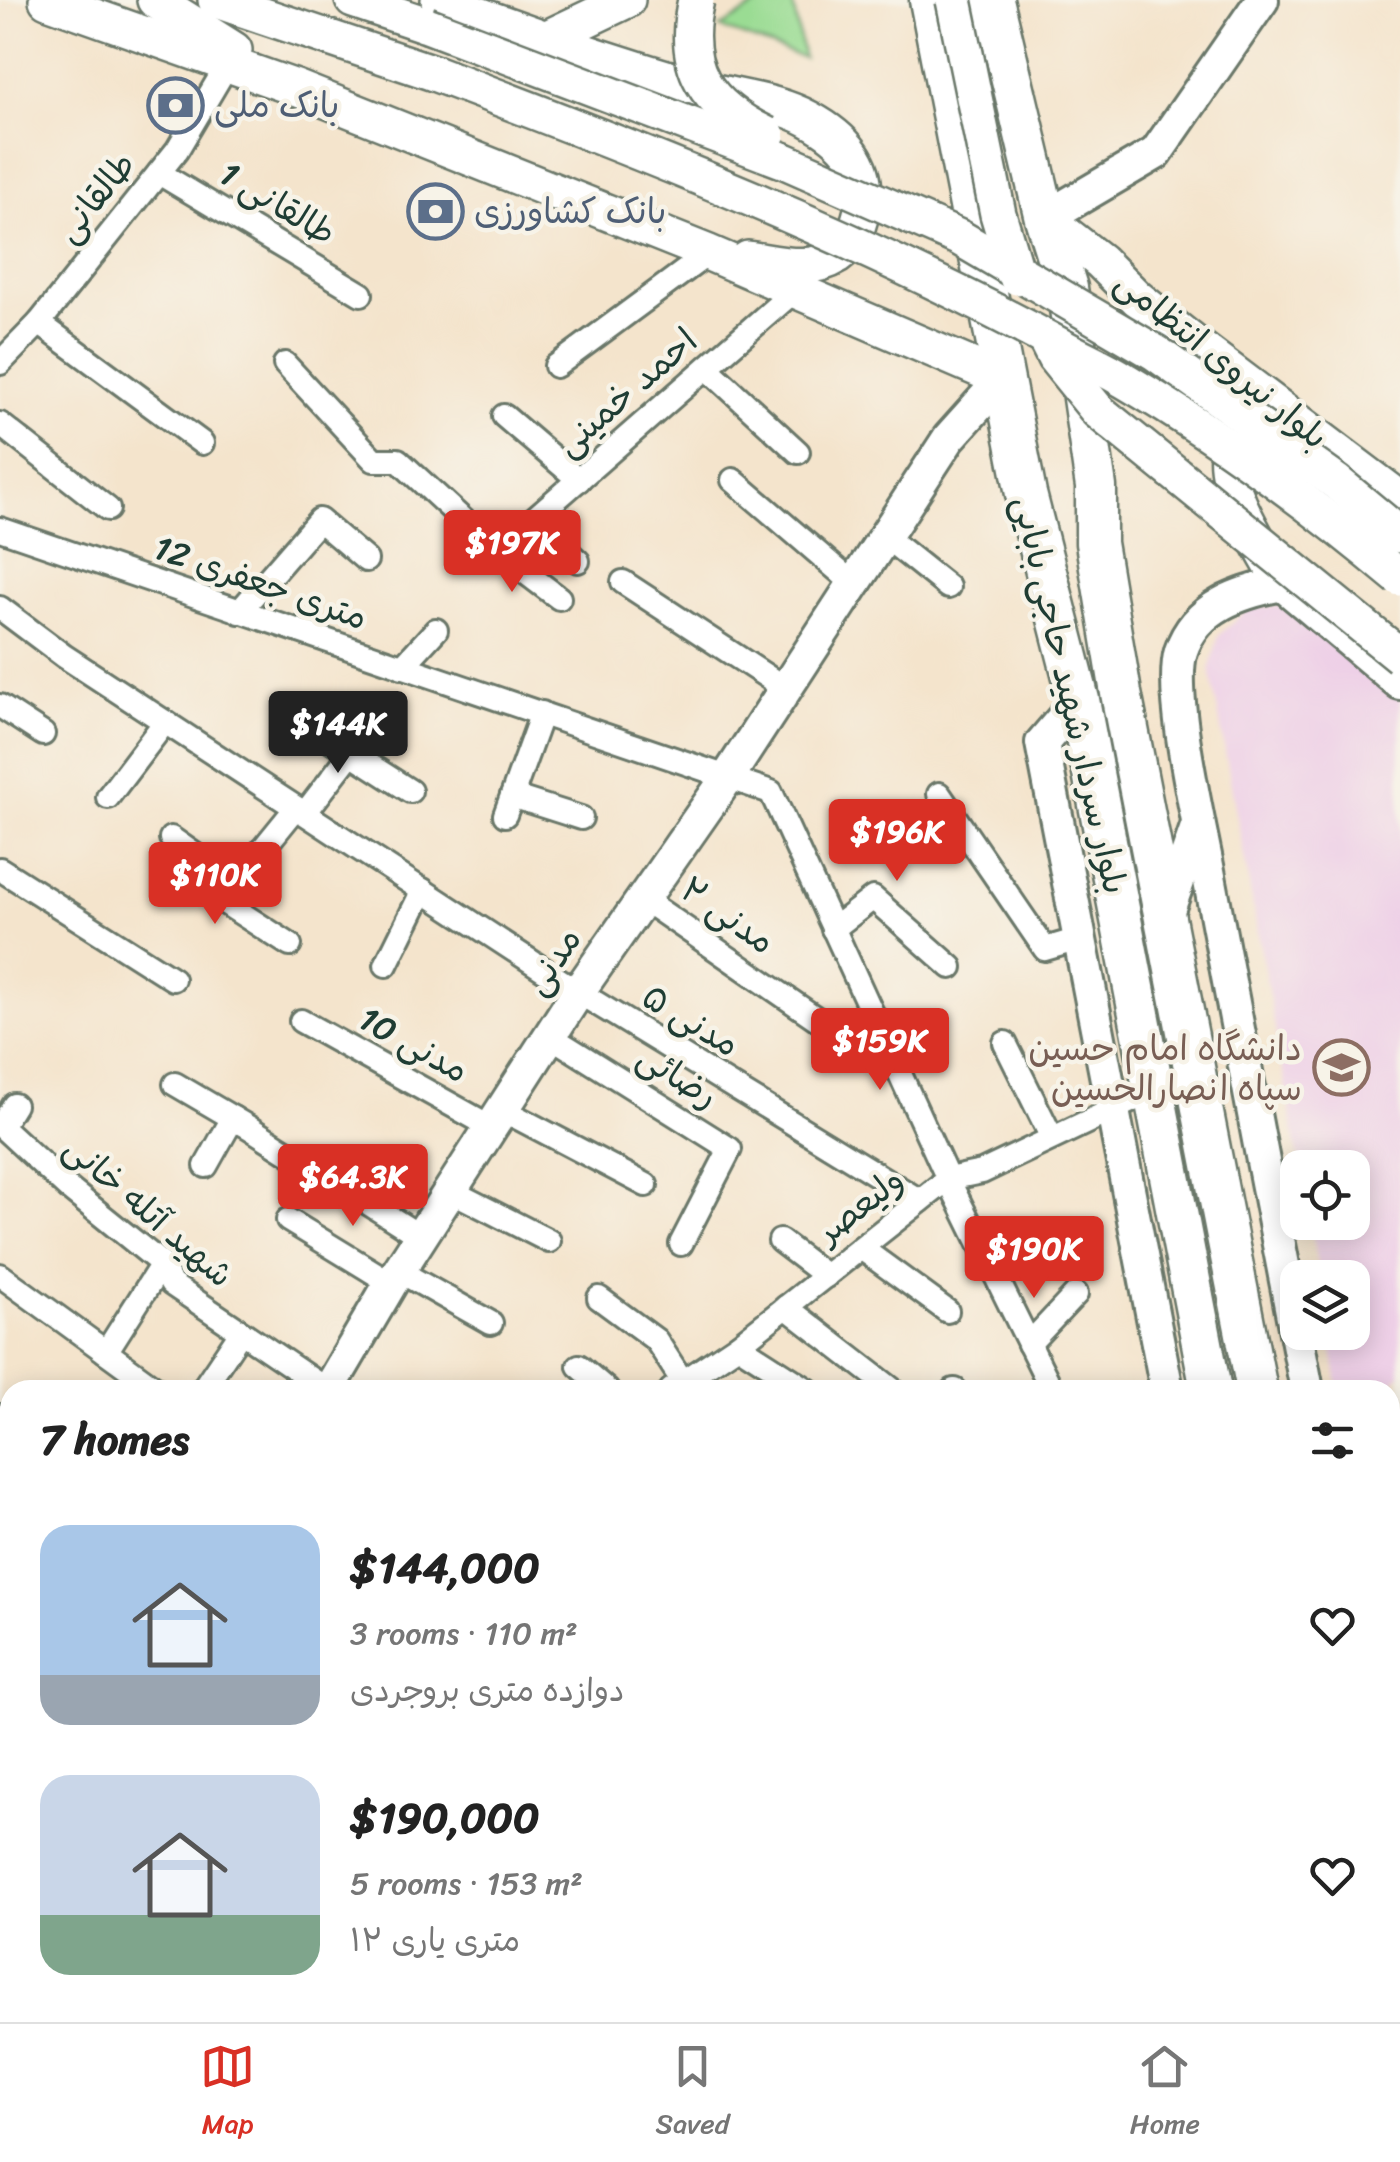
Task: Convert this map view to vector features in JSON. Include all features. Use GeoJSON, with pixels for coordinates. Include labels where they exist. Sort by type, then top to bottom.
{"type":"FeatureCollection","features":[{"type":"Feature","properties":{"kind":"highway","name":"بلوار سردار شهید حاجی بابایی"},"geometry":{"type":"LineString","coordinates":[[929,0],[1026,494],[1080,700],[1209,1380]]}},
{"type":"Feature","properties":{"kind":"highway","name":"بلوار سردار شهید حاجی بابایی"},"geometry":{"type":"LineString","coordinates":[[993,0],[1044,218],[1067,288],[1096,486],[1096,542],[1254,1380]]}},
{"type":"Feature","properties":{"kind":"highway"},"geometry":{"type":"LineString","coordinates":[[1135,992],[1178,986]]}},
{"type":"Feature","properties":{"kind":"main road"},"geometry":{"type":"LineString","coordinates":[[47,0],[296,88],[709,253],[1002,379]]}},
{"type":"Feature","properties":{"kind":"main road"},"geometry":{"type":"LineString","coordinates":[[155,0],[296,88]]}},
{"type":"Feature","properties":{"kind":"main road"},"geometry":{"type":"LineString","coordinates":[[216,0],[434,73],[636,149],[956,290],[1120,377],[1173,410],[1344,532],[1400,578]]}},
{"type":"Feature","properties":{"kind":"main road"},"geometry":{"type":"LineString","coordinates":[[353,0],[433,13],[543,40],[808,118],[856,157],[863,178],[863,204],[857,228],[837,256],[816,265],[709,253]]}},
{"type":"Feature","properties":{"kind":"main road"},"geometry":{"type":"LineString","coordinates":[[543,40],[627,0]]}},
{"type":"Feature","properties":{"kind":"main road"},"geometry":{"type":"LineString","coordinates":[[696,0],[690,50],[698,74],[716,103],[736,120],[804,153],[847,187]]}},
{"type":"Feature","properties":{"kind":"main road"},"geometry":{"type":"LineString","coordinates":[[954,0],[998,214],[1023,295],[1055,358],[1098,411],[1400,656]]}},
{"type":"Feature","properties":{"kind":"main road"},"geometry":{"type":"LineString","coordinates":[[1044,218],[1156,152],[1262,0]]}},
{"type":"Feature","properties":{"kind":"main road"},"geometry":{"type":"LineString","coordinates":[[433,13],[554,72],[847,187],[960,238],[1156,352],[1336,482],[1400,534]]}},
{"type":"Feature","properties":{"kind":"main road","name":"بلوار نیروی انتظامی"},"geometry":{"type":"LineString","coordinates":[[1044,218],[1100,261],[1137,298],[1400,500]]}},
{"type":"Feature","properties":{"kind":"main road","name":"مدنی"},"geometry":{"type":"LineString","coordinates":[[333,1380],[578,992],[728,776],[855,585],[883,535],[949,438],[1002,379]]}},
{"type":"Feature","properties":{"kind":"main road"},"geometry":{"type":"LineString","coordinates":[[1279,408],[1252,416],[1232,440],[1228,469],[1232,487],[1282,584],[1400,683]]}},
{"type":"Feature","properties":{"kind":"main road"},"geometry":{"type":"LineString","coordinates":[[1282,584],[1240,593],[1198,620],[1180,652],[1178,696],[1198,822],[1305,1380]]}},
{"type":"Feature","properties":{"kind":"main road"},"geometry":{"type":"LineString","coordinates":[[1080,700],[1042,744],[1165,1380]]}},
{"type":"Feature","properties":{"kind":"main road"},"geometry":{"type":"LineString","coordinates":[[1165,920],[1198,822]]}},
{"type":"Feature","properties":{"kind":"street","name":"طالقانی"},"geometry":{"type":"LineString","coordinates":[[0,364],[39,323],[176,150],[229,62]]}},
{"type":"Feature","properties":{"kind":"street","name":"طالقانی 1"},"geometry":{"type":"LineString","coordinates":[[159,172],[361,294]]}},
{"type":"Feature","properties":{"kind":"street"},"geometry":{"type":"LineString","coordinates":[[556,366],[709,253]]}},
{"type":"Feature","properties":{"kind":"street","name":"احمد خمینی"},"geometry":{"type":"LineString","coordinates":[[497,550],[534,522],[793,292]]}},
{"type":"Feature","properties":{"kind":"street"},"geometry":{"type":"LineString","coordinates":[[39,323],[202,443]]}},
{"type":"Feature","properties":{"kind":"street"},"geometry":{"type":"LineString","coordinates":[[285,364],[374,460],[398,460],[497,550],[558,598]]}},
{"type":"Feature","properties":{"kind":"street"},"geometry":{"type":"LineString","coordinates":[[707,368],[798,452]]}},
{"type":"Feature","properties":{"kind":"street"},"geometry":{"type":"LineString","coordinates":[[504,416],[578,480]]}},
{"type":"Feature","properties":{"kind":"street"},"geometry":{"type":"LineString","coordinates":[[0,424],[108,508]]}},
{"type":"Feature","properties":{"kind":"street"},"geometry":{"type":"LineString","coordinates":[[733,480],[855,585]]}},
{"type":"Feature","properties":{"kind":"street"},"geometry":{"type":"LineString","coordinates":[[240,612],[319,520],[366,560]]}},
{"type":"Feature","properties":{"kind":"street"},"geometry":{"type":"LineString","coordinates":[[534,522],[578,561]]}},
{"type":"Feature","properties":{"kind":"street","name":"12 متری جعفری"},"geometry":{"type":"LineString","coordinates":[[0,529],[770,792],[948,1179],[1047,1380]]}},
{"type":"Feature","properties":{"kind":"street"},"geometry":{"type":"LineString","coordinates":[[883,535],[948,588]]}},
{"type":"Feature","properties":{"kind":"street"},"geometry":{"type":"LineString","coordinates":[[623,582],[786,689]]}},
{"type":"Feature","properties":{"kind":"street","name":"مدنی ۵"},"geometry":{"type":"LineString","coordinates":[[0,608],[64,656],[578,992],[920,1201]]}},
{"type":"Feature","properties":{"kind":"street"},"geometry":{"type":"LineString","coordinates":[[402,666],[436,630]]}},
{"type":"Feature","properties":{"kind":"street"},"geometry":{"type":"LineString","coordinates":[[0,706],[43,734]]}},
{"type":"Feature","properties":{"kind":"street"},"geometry":{"type":"LineString","coordinates":[[542,714],[508,805],[581,818]]}},
{"type":"Feature","properties":{"kind":"street"},"geometry":{"type":"LineString","coordinates":[[294,717],[410,791]]}},
{"type":"Feature","properties":{"kind":"street"},"geometry":{"type":"LineString","coordinates":[[108,796],[165,722]]}},
{"type":"Feature","properties":{"kind":"street"},"geometry":{"type":"LineString","coordinates":[[290,945],[222,901],[351,753]]}},
{"type":"Feature","properties":{"kind":"street"},"geometry":{"type":"LineString","coordinates":[[939,794],[1044,949],[1079,939]]}},
{"type":"Feature","properties":{"kind":"street"},"geometry":{"type":"LineString","coordinates":[[171,838],[235,883]]}},
{"type":"Feature","properties":{"kind":"street"},"geometry":{"type":"LineString","coordinates":[[0,869],[173,980]]}},
{"type":"Feature","properties":{"kind":"street"},"geometry":{"type":"LineString","coordinates":[[386,965],[422,890]]}},
{"type":"Feature","properties":{"kind":"street","name":"مدنی ۲"},"geometry":{"type":"LineString","coordinates":[[643,898],[823,1023]]}},
{"type":"Feature","properties":{"kind":"street"},"geometry":{"type":"LineString","coordinates":[[834,929],[873,898],[951,967]]}},
{"type":"Feature","properties":{"kind":"street","name":"مدنی 10"},"geometry":{"type":"LineString","coordinates":[[301,1021],[498,1119],[646,1185]]}},
{"type":"Feature","properties":{"kind":"street","name":"رضائی"},"geometry":{"type":"LineString","coordinates":[[550,1036],[730,1149],[681,1244]]}},
{"type":"Feature","properties":{"kind":"street"},"geometry":{"type":"LineString","coordinates":[[1005,1043],[1052,1138]]}},
{"type":"Feature","properties":{"kind":"street"},"geometry":{"type":"LineString","coordinates":[[175,1084],[421,1237]]}},
{"type":"Feature","properties":{"kind":"street","name":"ولیعصر"},"geometry":{"type":"LineString","coordinates":[[686,1380],[738,1345],[948,1179],[982,1172],[1154,1090]]}},
{"type":"Feature","properties":{"kind":"street","name":"شهید آتله خانی"},"geometry":{"type":"LineString","coordinates":[[14,1105],[1,1126],[68,1188],[162,1264],[170,1284],[312,1380]]}},
{"type":"Feature","properties":{"kind":"street"},"geometry":{"type":"LineString","coordinates":[[206,1166],[233,1118]]}},
{"type":"Feature","properties":{"kind":"street"},"geometry":{"type":"LineString","coordinates":[[451,1191],[549,1242]]}},
{"type":"Feature","properties":{"kind":"street"},"geometry":{"type":"LineString","coordinates":[[288,1220],[491,1323]]}},
{"type":"Feature","properties":{"kind":"street"},"geometry":{"type":"LineString","coordinates":[[780,1242],[826,1276]]}},
{"type":"Feature","properties":{"kind":"street"},"geometry":{"type":"LineString","coordinates":[[861,1248],[947,1310]]}},
{"type":"Feature","properties":{"kind":"street"},"geometry":{"type":"LineString","coordinates":[[114,1357],[162,1264]]}},
{"type":"Feature","properties":{"kind":"street"},"geometry":{"type":"LineString","coordinates":[[0,1275],[145,1380]]}},
{"type":"Feature","properties":{"kind":"street"},"geometry":{"type":"LineString","coordinates":[[1029,1344],[1076,1294]]}},
{"type":"Feature","properties":{"kind":"street"},"geometry":{"type":"LineString","coordinates":[[599,1298],[656,1340],[674,1380]]}},
{"type":"Feature","properties":{"kind":"street"},"geometry":{"type":"LineString","coordinates":[[786,1308],[880,1380]]}},
{"type":"Feature","properties":{"kind":"street"},"geometry":{"type":"LineString","coordinates":[[209,1380],[240,1332]]}},
{"type":"Feature","properties":{"kind":"street"},"geometry":{"type":"LineString","coordinates":[[738,1345],[792,1380]]}},
{"type":"Feature","properties":{"kind":"street"},"geometry":{"type":"LineString","coordinates":[[579,1366],[595,1380]]}},
{"type":"Feature","properties":{"kind":"shaded area","name":"دانشگاه امام حسین سپاه انصارالحسین"},"geometry":{"type":"Polygon","coordinates":[[[1296,605],[1400,691],[1400,1375],[1395,1380],[1337,1380],[1332,1350],[1370,1350],[1370,1260],[1316,1260],[1313,1240],[1370,1240],[1370,1150],[1297,1150],[1210,668],[1219,635],[1250,607],[1296,605]]]}},
{"type":"Feature","properties":{"kind":"green space"},"geometry":{"type":"Polygon","coordinates":[[[766,0],[792,0],[804,58],[720,28],[766,0]]]}},
{"type":"Feature","properties":{"kind":"place","name":"بانک ملی"},"geometry":{"type":"Point","coordinates":[175,105]}},
{"type":"Feature","properties":{"kind":"place","name":"بانک کشاورزی"},"geometry":{"type":"Point","coordinates":[435,211]}},
{"type":"Feature","properties":{"kind":"place","name":"دانشگاه امام حسین سپاه انصارالحسین"},"geometry":{"type":"Point","coordinates":[1341,1068]}}]}
